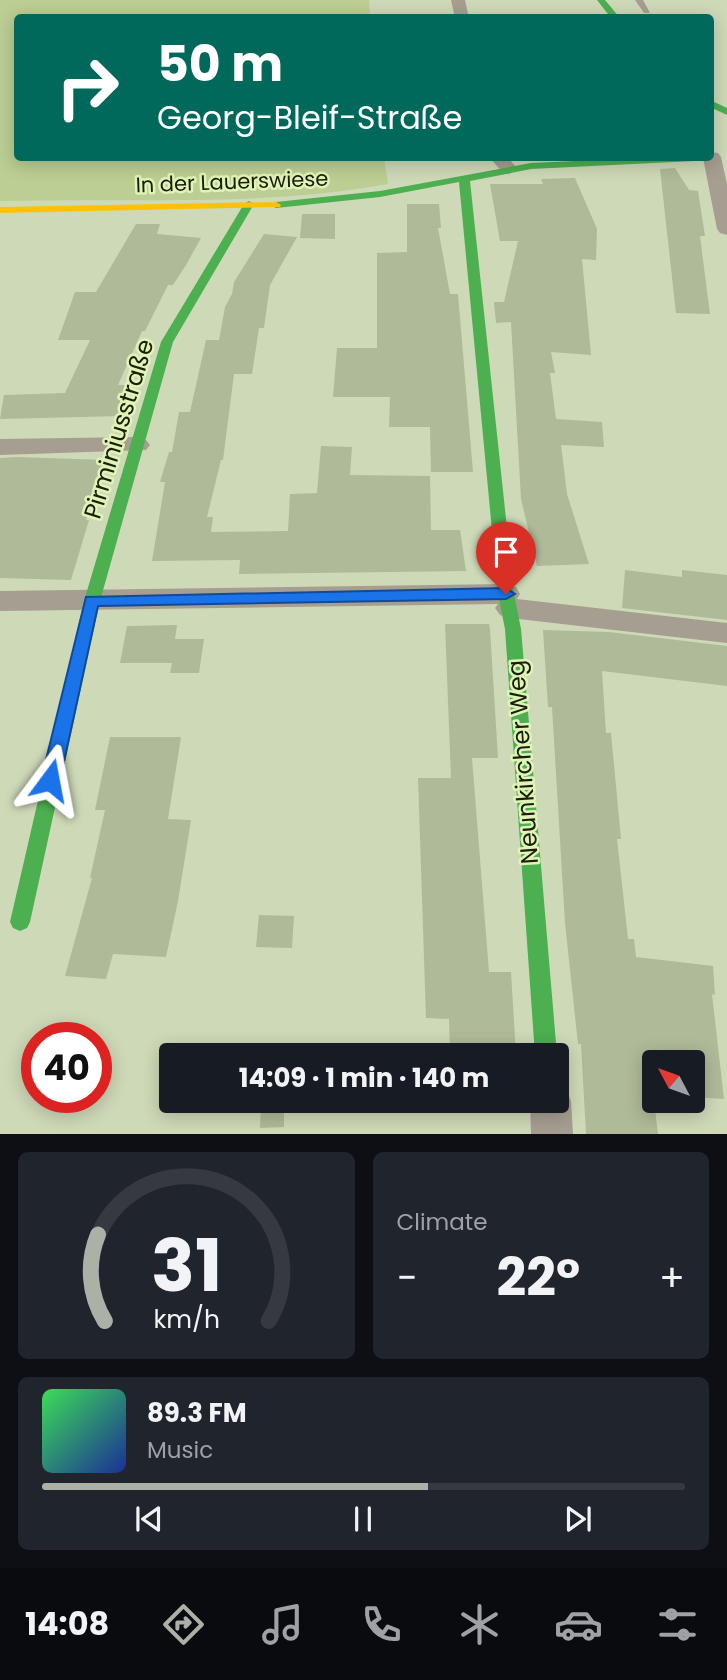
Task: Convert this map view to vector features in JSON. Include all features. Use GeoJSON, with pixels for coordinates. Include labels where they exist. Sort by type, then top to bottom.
{"type":"FeatureCollection","features":[{"type":"Feature","properties":{"kind":"street"},"geometry":{"type":"LineString","coordinates":[[601,0],[613,14]]}},
{"type":"Feature","properties":{"kind":"street","name":"In der Lauerswiese"},"geometry":{"type":"LineString","coordinates":[[0,210],[249,204],[362,197],[464,177],[504,163],[613,161]]}},
{"type":"Feature","properties":{"kind":"street"},"geometry":{"type":"LineString","coordinates":[[712,161],[727,229]]}},
{"type":"Feature","properties":{"kind":"street","name":"Neunkircher Weg"},"geometry":{"type":"LineString","coordinates":[[464,177],[508,601],[545,1043]]}},
{"type":"Feature","properties":{"kind":"street","name":"Pirminiusstraße"},"geometry":{"type":"LineString","coordinates":[[20,922],[92,601],[167,342],[249,204]]}},
{"type":"Feature","properties":{"kind":"street"},"geometry":{"type":"LineString","coordinates":[[0,447],[137,445]]}},
{"type":"Feature","properties":{"kind":"street"},"geometry":{"type":"LineString","coordinates":[[0,601],[508,601],[727,633]]}},
{"type":"Feature","properties":{"kind":"street"},"geometry":{"type":"LineString","coordinates":[[551,1113],[552,1134]]}},
{"type":"Feature","properties":{"kind":"lane"},"geometry":{"type":"LineString","coordinates":[[639,0],[647,11]]}},
{"type":"Feature","properties":{"kind":"green space"},"geometry":{"type":"Polygon","coordinates":[[[0,0],[369,0],[370,14],[14,14],[14,161],[384,161],[388,184],[243,199],[0,201],[0,0]]]}},
{"type":"Feature","properties":{"kind":"building"},"geometry":{"type":"Polygon","coordinates":[[[675,168],[689,190],[698,191],[705,236],[700,236],[710,314],[676,313],[660,169],[675,168]]]}},
{"type":"Feature","properties":{"kind":"building"},"geometry":{"type":"Polygon","coordinates":[[[575,178],[597,229],[596,260],[582,259],[591,355],[551,352],[555,373],[550,373],[556,419],[602,422],[604,447],[561,445],[567,494],[589,564],[537,566],[521,499],[511,322],[496,323],[494,302],[504,302],[518,241],[500,241],[490,184],[543,184],[541,179],[575,178]]]}},
{"type":"Feature","properties":{"kind":"building"},"geometry":{"type":"Polygon","coordinates":[[[407,204],[439,204],[441,228],[438,228],[450,294],[458,294],[473,472],[431,472],[430,427],[389,427],[390,397],[333,397],[337,348],[377,348],[377,253],[407,252],[407,204]]]}},
{"type":"Feature","properties":{"kind":"building"},"geometry":{"type":"Polygon","coordinates":[[[302,214],[335,214],[335,239],[300,238],[302,214]]]}},
{"type":"Feature","properties":{"kind":"building"},"geometry":{"type":"Polygon","coordinates":[[[136,224],[160,224],[157,234],[201,238],[173,285],[168,285],[145,331],[142,331],[118,385],[127,385],[121,416],[0,419],[4,395],[65,393],[90,340],[58,340],[75,292],[96,292],[136,224]]]}},
{"type":"Feature","properties":{"kind":"building"},"geometry":{"type":"Polygon","coordinates":[[[264,234],[297,237],[270,285],[264,328],[259,328],[252,374],[234,374],[223,460],[207,517],[213,517],[211,532],[288,531],[290,494],[317,493],[321,446],[352,447],[350,475],[430,476],[431,530],[460,530],[466,571],[239,574],[240,560],[152,561],[165,482],[160,482],[169,452],[172,452],[179,412],[190,412],[206,340],[219,340],[225,307],[232,294],[234,282],[264,234]]]}},
{"type":"Feature","properties":{"kind":"building"},"geometry":{"type":"Polygon","coordinates":[[[0,458],[106,460],[86,520],[89,520],[71,580],[0,578],[0,458]]]}},
{"type":"Feature","properties":{"kind":"building"},"geometry":{"type":"Polygon","coordinates":[[[625,570],[682,577],[682,570],[727,575],[727,620],[622,608],[625,570]]]}},
{"type":"Feature","properties":{"kind":"building"},"geometry":{"type":"Polygon","coordinates":[[[445,624],[489,624],[498,758],[472,758],[489,972],[511,972],[515,1043],[450,1043],[449,1019],[426,1018],[418,778],[451,778],[445,624]]]}},
{"type":"Feature","properties":{"kind":"building"},"geometry":{"type":"Polygon","coordinates":[[[177,625],[175,639],[204,639],[199,673],[170,673],[172,663],[120,663],[127,626],[177,625]]]}},
{"type":"Feature","properties":{"kind":"building"},"geometry":{"type":"Polygon","coordinates":[[[543,630],[609,632],[727,646],[727,686],[602,671],[606,733],[611,733],[621,839],[617,839],[628,939],[634,939],[636,957],[713,966],[715,995],[712,994],[724,1099],[705,1098],[705,1050],[642,1050],[642,1113],[655,1113],[658,1134],[586,1134],[581,1044],[578,1044],[565,923],[552,707],[548,707],[543,630]]]}},
{"type":"Feature","properties":{"kind":"building"},"geometry":{"type":"Polygon","coordinates":[[[110,737],[181,737],[168,819],[191,820],[178,901],[166,957],[113,954],[106,979],[65,976],[92,878],[105,810],[95,810],[110,737]]]}},
{"type":"Feature","properties":{"kind":"building"},"geometry":{"type":"Polygon","coordinates":[[[259,915],[294,916],[292,948],[256,947],[259,915]]]}},
{"type":"Feature","properties":{"kind":"building"},"geometry":{"type":"Polygon","coordinates":[[[261,1113],[284,1113],[284,1127],[260,1128],[261,1113]]]}},
{"type":"Feature","properties":{"kind":"traffic: fast"},"geometry":{"type":"LineString","coordinates":[[601,0],[613,14]]}},
{"type":"Feature","properties":{"kind":"traffic: fast"},"geometry":{"type":"LineString","coordinates":[[714,105],[727,112]]}},
{"type":"Feature","properties":{"kind":"traffic: fast"},"geometry":{"type":"LineString","coordinates":[[276,205],[380,194],[531,166],[633,161]]}},
{"type":"Feature","properties":{"kind":"traffic: fast"},"geometry":{"type":"LineString","coordinates":[[464,177],[506,594],[513,629],[545,1043]]}},
{"type":"Feature","properties":{"kind":"traffic: fast"},"geometry":{"type":"LineString","coordinates":[[20,922],[92,601],[167,342],[249,204]]}},
{"type":"Feature","properties":{"kind":"traffic: slow"},"geometry":{"type":"LineString","coordinates":[[0,210],[276,205]]}},
{"type":"Feature","properties":{"kind":"route"},"geometry":{"type":"LineString","coordinates":[[50,780],[92,601],[506,594]]}}]}
